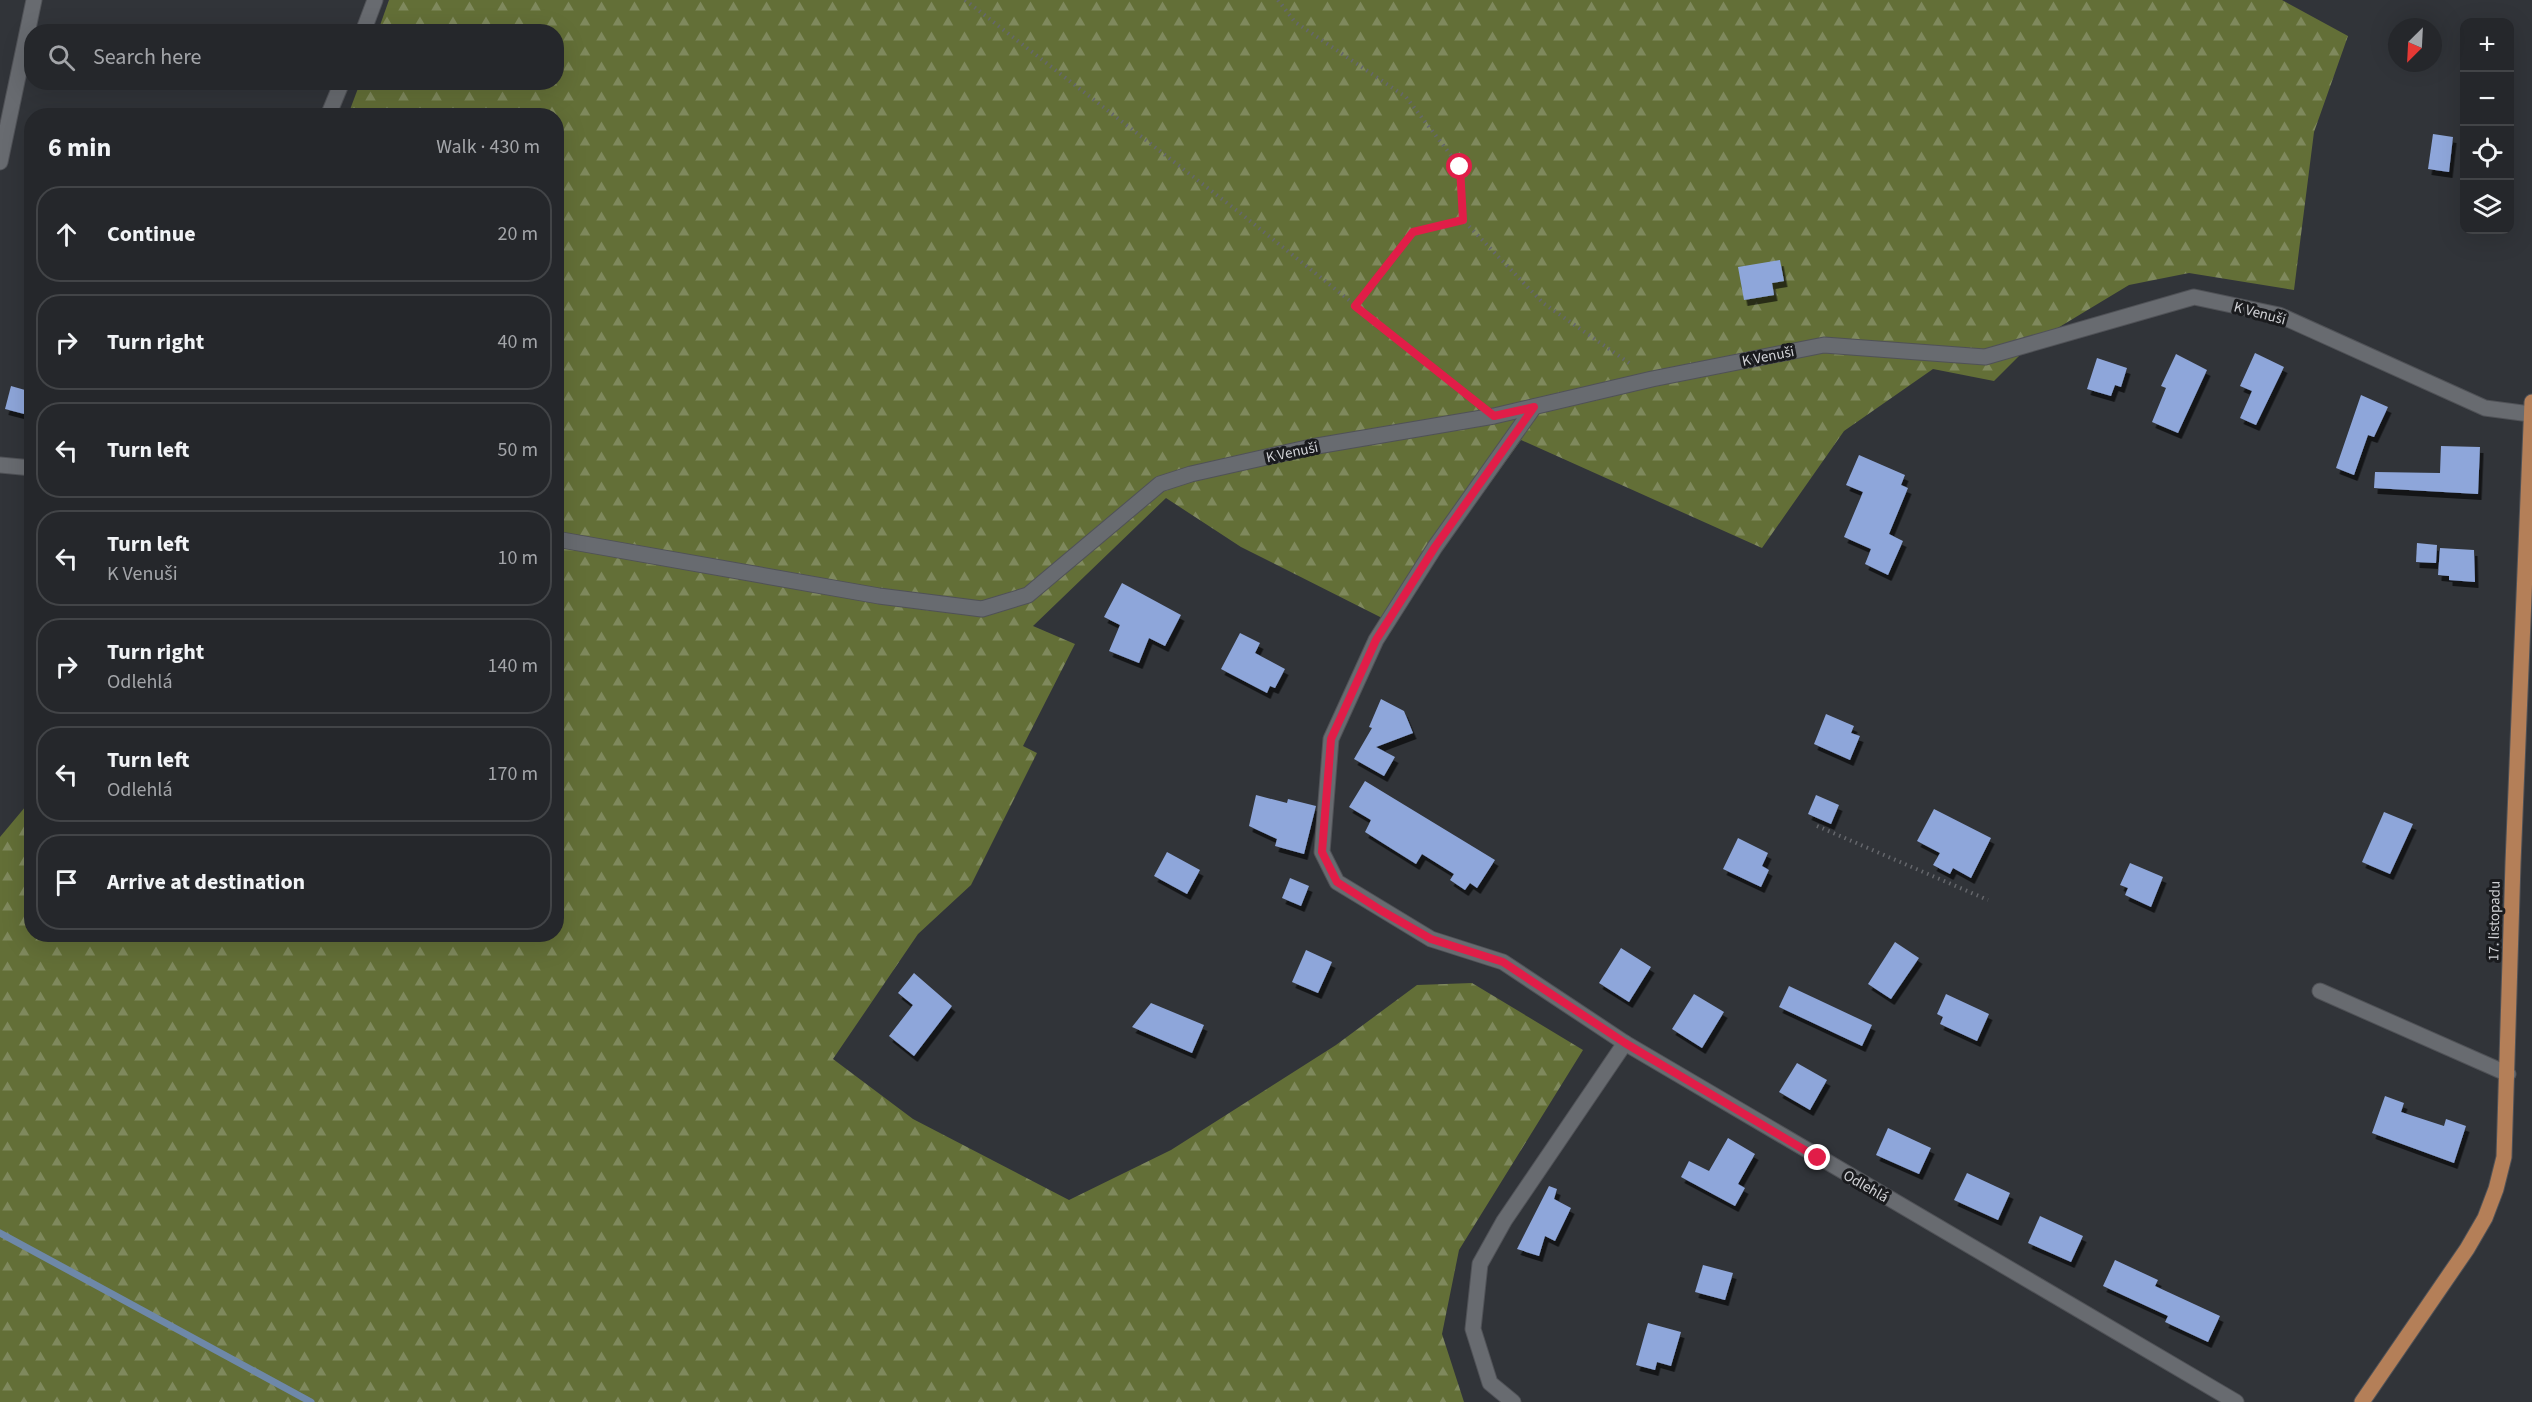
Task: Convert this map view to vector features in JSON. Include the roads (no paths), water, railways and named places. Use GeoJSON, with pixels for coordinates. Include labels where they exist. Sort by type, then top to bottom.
{"type":"FeatureCollection","features":[{"type":"Feature","properties":{"kind":"main road","name":"17. listopadu"},"geometry":{"type":"LineString","coordinates":[[2362,1402],[2468,1249],[2485,1218],[2496,1189],[2504,1157],[2528,578],[2531,408]]}},
{"type":"Feature","properties":{"kind":"street"},"geometry":{"type":"LineString","coordinates":[[29,24],[34,0]]}},
{"type":"Feature","properties":{"kind":"street"},"geometry":{"type":"LineString","coordinates":[[366,24],[375,0]]}},
{"type":"Feature","properties":{"kind":"street"},"geometry":{"type":"LineString","coordinates":[[0,162],[24,48]]}},
{"type":"Feature","properties":{"kind":"street"},"geometry":{"type":"LineString","coordinates":[[331,108],[339,90]]}},
{"type":"Feature","properties":{"kind":"street","name":"K Venuši"},"geometry":{"type":"LineString","coordinates":[[564,540],[879,596],[982,609],[1028,595],[1160,484],[1191,474],[1311,447],[1494,416],[1652,379],[1824,345],[1985,357],[2194,297],[2279,315],[2485,408],[2531,408]]}},
{"type":"Feature","properties":{"kind":"street","name":"Odlehlá"},"geometry":{"type":"LineString","coordinates":[[1534,407],[1435,547],[1376,640],[1331,739],[1322,852],[1337,882],[1431,939],[1503,962],[1625,1043],[2236,1402]]}},
{"type":"Feature","properties":{"kind":"street"},"geometry":{"type":"LineString","coordinates":[[0,465],[24,467]]}},
{"type":"Feature","properties":{"kind":"street"},"geometry":{"type":"LineString","coordinates":[[2320,991],[2508,1074]]}},
{"type":"Feature","properties":{"kind":"street"},"geometry":{"type":"LineString","coordinates":[[1513,1402],[1490,1383],[1473,1329],[1480,1264],[1504,1221],[1625,1043]]}},
{"type":"Feature","properties":{"kind":"waterway"},"geometry":{"type":"LineString","coordinates":[[0,1233],[311,1402]]}}]}
